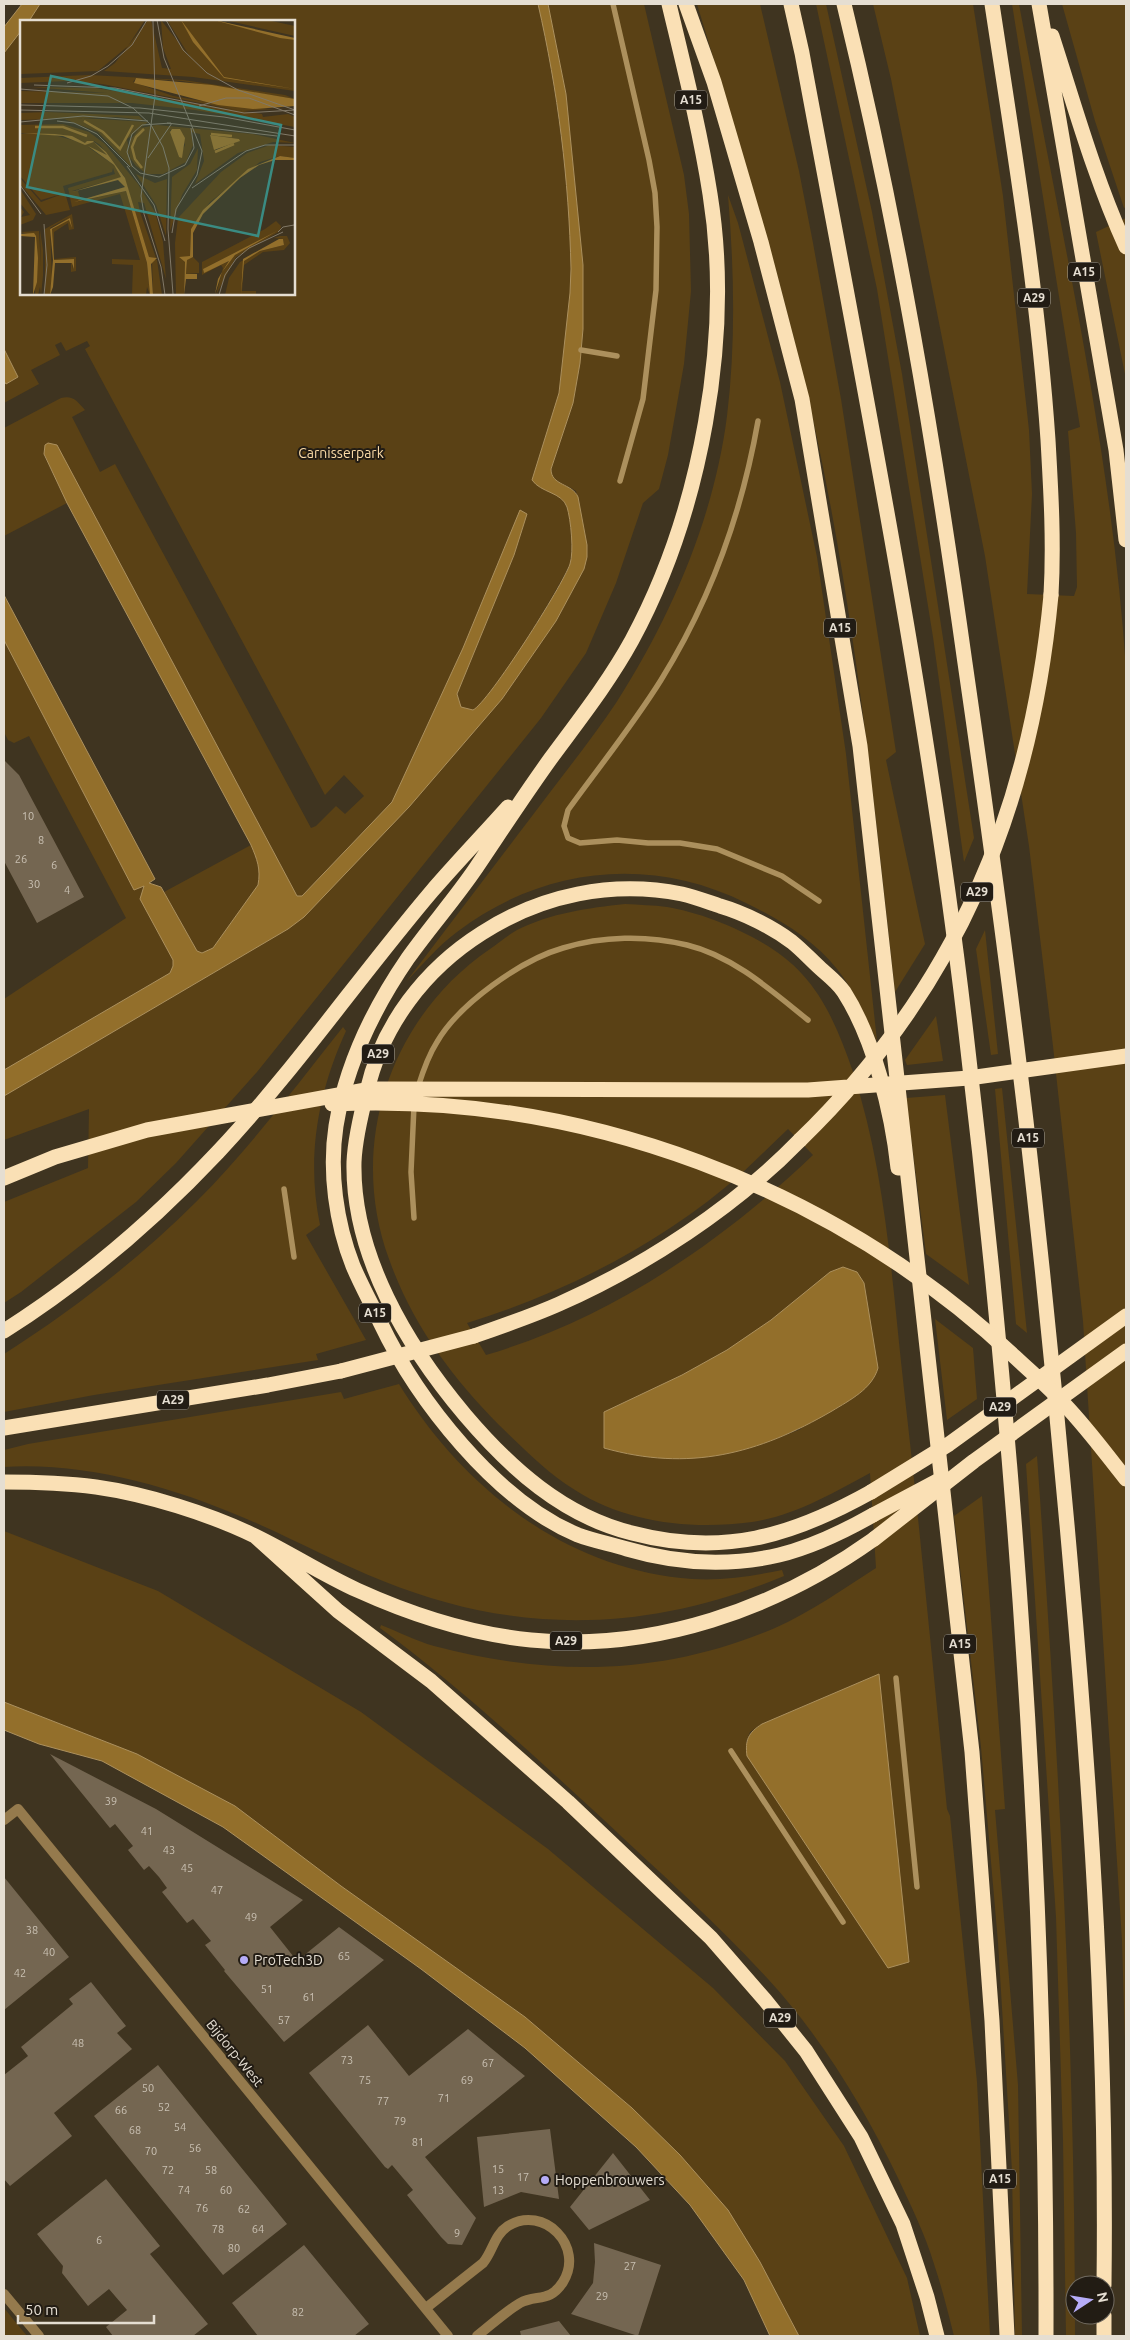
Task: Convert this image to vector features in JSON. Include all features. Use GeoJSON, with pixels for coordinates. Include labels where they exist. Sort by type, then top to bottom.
{"type":"FeatureCollection","features":[{"type":"Feature","properties":{"kind":"highway","name":"A15"},"geometry":{"type":"LineString","coordinates":[[669,4],[699,133],[712,205],[718,266],[717,320],[709,406],[690,490],[663,573],[632,640],[457,897],[400,970],[385,994],[351,1064],[336,1128],[334,1179],[340,1225],[353,1265],[395,1354],[423,1396],[459,1443],[502,1484],[536,1512],[577,1534],[664,1559],[696,1563],[762,1558],[799,1549],[833,1536],[974,1462]]}},
{"type":"Feature","properties":{"kind":"highway","name":"A15"},"geometry":{"type":"LineString","coordinates":[[686,4],[714,82],[756,223],[802,399],[860,746],[972,1752],[992,2021],[1007,2336]]}},
{"type":"Feature","properties":{"kind":"highway"},"geometry":{"type":"LineString","coordinates":[[791,4],[804,62],[890,525],[936,812],[966,1030],[994,1300],[1019,1593],[1037,1899],[1047,2197],[1046,2336]]}},
{"type":"Feature","properties":{"kind":"highway","name":"A15"},"geometry":{"type":"LineString","coordinates":[[844,4],[877,141],[940,485],[1004,929],[1049,1321],[1087,1756],[1096,1911],[1105,2184],[1104,2275]]}},
{"type":"Feature","properties":{"kind":"highway","name":"A29"},"geometry":{"type":"LineString","coordinates":[[4,1428],[268,1385],[341,1371],[474,1336],[560,1303],[649,1257],[735,1197],[800,1140],[860,1078],[886,1045],[939,964],[978,890],[1010,806],[1029,735],[1042,670],[1051,595],[1051,478],[1042,363],[1026,230],[992,4]]}},
{"type":"Feature","properties":{"kind":"highway","name":"A15"},"geometry":{"type":"LineString","coordinates":[[1040,4],[1116,450],[1126,540]]}},
{"type":"Feature","properties":{"kind":"highway"},"geometry":{"type":"LineString","coordinates":[[1040,4],[1086,143],[1115,223],[1126,247]]}},
{"type":"Feature","properties":{"kind":"highway","name":"A15"},"geometry":{"type":"LineString","coordinates":[[4,1331],[91,1270],[127,1240],[219,1151],[351,993],[432,891],[544,767]]}},
{"type":"Feature","properties":{"kind":"highway","name":"A29"},"geometry":{"type":"LineString","coordinates":[[918,1268],[903,1217],[896,1153],[886,1102],[871,1049],[843,990],[790,940],[736,911],[682,894],[616,888],[546,901],[500,921],[462,946],[422,981],[395,1020],[372,1066],[358,1125],[354,1162],[356,1199],[372,1260],[400,1321],[436,1380],[487,1440],[525,1476],[555,1499],[600,1523],[643,1536],[697,1543],[747,1540],[782,1533],[817,1520],[871,1492],[949,1444],[1126,1316]]}},
{"type":"Feature","properties":{"kind":"highway"},"geometry":{"type":"LineString","coordinates":[[4,1178],[55,1157],[147,1130],[371,1089],[808,1090],[969,1078],[1126,1056]]}},
{"type":"Feature","properties":{"kind":"highway"},"geometry":{"type":"LineString","coordinates":[[273,1107],[351,1103],[475,1108],[541,1118],[604,1133],[666,1151],[724,1171],[783,1197],[900,1264],[987,1331],[1064,1404],[1126,1479]]}},
{"type":"Feature","properties":{"kind":"highway","name":"A29"},"geometry":{"type":"LineString","coordinates":[[4,1482],[53,1482],[127,1493],[188,1510],[256,1536],[357,1590],[424,1616],[501,1636],[555,1641],[615,1639],[663,1632],[732,1614],[769,1600],[807,1582],[874,1539],[974,1462],[1126,1351]]}},
{"type":"Feature","properties":{"kind":"highway","name":"A29"},"geometry":{"type":"LineString","coordinates":[[256,1536],[338,1611],[431,1681],[568,1802],[711,1938],[765,2000],[806,2051],[862,2137],[903,2224],[927,2297],[937,2336]]}},
{"type":"Feature","properties":{"kind":"street","name":"Bijdorp-West"},"geometry":{"type":"LineString","coordinates":[[4,1820],[18,1809],[445,2333]]}},
{"type":"Feature","properties":{"kind":"street"},"geometry":{"type":"LineString","coordinates":[[426,2308],[483,2263],[488,2257],[497,2236],[510,2224],[522,2220],[545,2222],[562,2236],[569,2252],[570,2262],[563,2282],[550,2295],[521,2302],[478,2336]]}},
{"type":"Feature","properties":{"kind":"street"},"geometry":{"type":"LineString","coordinates":[[4,2294],[39,2336]]}},
{"type":"Feature","properties":{"kind":"street"},"geometry":{"type":"LineString","coordinates":[[434,2336],[445,2333]]}},
{"type":"Feature","properties":{"kind":"green space","name":"Carnisserpark"},"geometry":{"type":"Polygon","coordinates":[[[40,4],[538,4],[561,136],[568,202],[571,269],[559,393],[532,480],[535,484],[562,498],[565,503],[571,530],[570,564],[553,596],[495,686],[473,710],[461,707],[457,694],[514,555],[520,510],[463,648],[392,802],[302,896],[297,896],[292,890],[45,445],[44,455],[67,503],[4,536],[4,428],[61,398],[72,398],[85,410],[72,417],[100,472],[115,464],[311,828],[316,826],[336,806],[345,814],[364,796],[344,775],[325,795],[85,349],[90,346],[87,341],[66,351],[61,342],[55,345],[60,355],[31,370],[39,384],[4,403],[4,381],[6,384],[18,377],[4,349],[4,53],[20,32],[20,295],[295,295],[295,20],[30,20],[40,4]]]}},
{"type":"Feature","properties":{"kind":"green space"},"geometry":{"type":"Polygon","coordinates":[[[548,4],[644,4],[684,175],[689,214],[691,291],[684,364],[668,455],[659,489],[643,503],[616,583],[586,653],[541,718],[257,1072],[176,1163],[136,1202],[21,1292],[4,1303],[4,1202],[88,1168],[89,1109],[4,1140],[4,1096],[288,929],[502,699],[587,557],[587,545],[576,491],[556,480],[551,469],[573,403],[580,363],[583,329],[583,265],[566,94],[548,4]]]}},
{"type":"Feature","properties":{"kind":"green space"},"geometry":{"type":"Polygon","coordinates":[[[697,4],[760,4],[799,171],[841,399],[896,752],[886,760],[925,944],[895,992],[852,636],[841,565],[814,424],[789,318],[760,213],[697,4]]]}},
{"type":"Feature","properties":{"kind":"green space"},"geometry":{"type":"Polygon","coordinates":[[[816,4],[826,4],[872,212],[902,374],[974,838],[964,862],[933,637],[877,289],[816,4]]]}},
{"type":"Feature","properties":{"kind":"green space"},"geometry":{"type":"Polygon","coordinates":[[[873,4],[973,4],[1003,196],[1029,430],[1032,494],[1027,594],[1074,596],[1077,587],[1076,533],[1068,431],[1080,427],[1012,4],[1019,4],[1082,335],[1109,501],[1126,669],[1126,2074],[1122,1941],[1083,1321],[1029,846],[985,556],[891,79],[873,4]]]}},
{"type":"Feature","properties":{"kind":"green space"},"geometry":{"type":"Polygon","coordinates":[[[1062,4],[1126,4],[1126,207],[1124,208],[1095,121],[1062,4]]]}},
{"type":"Feature","properties":{"kind":"green space"},"geometry":{"type":"Polygon","coordinates":[[[728,195],[738,223],[780,382],[817,557],[846,754],[877,1041],[843,977],[828,958],[806,939],[783,923],[746,903],[710,888],[672,878],[635,874],[597,875],[560,882],[525,893],[490,910],[450,937],[406,982],[616,703],[655,636],[687,566],[712,492],[721,454],[730,389],[733,306],[732,250],[728,195]]]}},
{"type":"Feature","properties":{"kind":"green space"},"geometry":{"type":"Polygon","coordinates":[[[1126,218],[1126,379],[1096,232],[1126,218]]]}},
{"type":"Feature","properties":{"kind":"green space"},"geometry":{"type":"Polygon","coordinates":[[[4,640],[134,890],[144,885],[173,960],[173,966],[170,973],[4,1070],[4,999],[126,918],[29,736],[14,743],[8,740],[4,732],[4,640]]]}},
{"type":"Feature","properties":{"kind":"green space"},"geometry":{"type":"Polygon","coordinates":[[[251,845],[260,865],[258,885],[213,948],[202,953],[197,951],[164,892],[251,845]]]}},
{"type":"Feature","properties":{"kind":"green space"},"geometry":{"type":"Polygon","coordinates":[[[625,904],[662,906],[702,916],[758,940],[790,962],[819,996],[832,1020],[853,1072],[864,1110],[880,1189],[891,1269],[947,1809],[950,1816],[977,2082],[990,2336],[954,2336],[930,2253],[885,2151],[856,2099],[824,2049],[788,2002],[749,1958],[667,1878],[577,1795],[467,1697],[380,1628],[381,1625],[434,1646],[521,1663],[564,1667],[606,1667],[649,1663],[733,1644],[775,1628],[814,1608],[876,1568],[870,1473],[827,1496],[783,1515],[752,1522],[729,1524],[683,1524],[638,1517],[595,1501],[575,1490],[526,1451],[465,1388],[421,1327],[398,1283],[377,1216],[373,1172],[376,1129],[386,1087],[403,1047],[426,1010],[455,977],[510,934],[530,924],[556,915],[625,904]],[[788,1129],[741,1174],[711,1199],[646,1243],[576,1281],[504,1311],[467,1323],[486,1355],[532,1340],[576,1321],[619,1299],[702,1247],[778,1187],[813,1155],[788,1129]],[[830,1272],[793,1303],[741,1341],[712,1359],[604,1412],[604,1448],[655,1457],[680,1458],[704,1456],[752,1447],[801,1429],[830,1272]],[[879,1674],[762,1724],[750,1732],[746,1743],[879,1674]]]}},
{"type":"Feature","properties":{"kind":"green space"},"geometry":{"type":"Polygon","coordinates":[[[985,930],[998,1054],[991,1055],[976,949],[985,930]]]}},
{"type":"Feature","properties":{"kind":"green space"},"geometry":{"type":"Polygon","coordinates":[[[936,1016],[943,1061],[907,1065],[905,1060],[936,1016]]]}},
{"type":"Feature","properties":{"kind":"green space"},"geometry":{"type":"Polygon","coordinates":[[[343,1027],[346,1031],[328,1078],[317,1126],[314,1175],[320,1225],[306,1235],[366,1340],[316,1354],[318,1360],[94,1395],[4,1412],[4,1354],[55,1320],[105,1283],[197,1201],[254,1138],[343,1027]]]}},
{"type":"Feature","properties":{"kind":"green space"},"geometry":{"type":"Polygon","coordinates":[[[1002,1088],[1027,1333],[1016,1324],[995,1089],[1002,1088]]]}},
{"type":"Feature","properties":{"kind":"green space"},"geometry":{"type":"Polygon","coordinates":[[[945,1095],[969,1285],[926,1254],[906,1098],[945,1095]]]}},
{"type":"Feature","properties":{"kind":"green space"},"geometry":{"type":"Polygon","coordinates":[[[935,1319],[973,1348],[977,1399],[947,1420],[935,1319]]]}},
{"type":"Feature","properties":{"kind":"green space"},"geometry":{"type":"Polygon","coordinates":[[[399,1384],[425,1422],[454,1457],[487,1489],[522,1517],[561,1541],[602,1559],[646,1572],[692,1579],[726,1579],[782,1570],[784,1576],[734,1595],[684,1608],[634,1617],[584,1620],[534,1618],[484,1611],[434,1599],[365,1574],[242,1517],[156,1486],[126,1478],[65,1468],[4,1467],[4,1450],[28,1444],[341,1392],[344,1399],[399,1384]]]}},
{"type":"Feature","properties":{"kind":"green space"},"geometry":{"type":"Polygon","coordinates":[[[1037,1456],[1064,1896],[1069,2006],[1074,2275],[1065,2275],[1056,1917],[1026,1464],[1037,1456]]]}},
{"type":"Feature","properties":{"kind":"green space"},"geometry":{"type":"Polygon","coordinates":[[[982,1496],[1005,1809],[995,1810],[1018,2085],[1022,2336],[1015,2336],[1012,2171],[998,1942],[981,1747],[954,1516],[982,1496]]]}},
{"type":"Feature","properties":{"kind":"green space"},"geometry":{"type":"Polygon","coordinates":[[[4,1531],[158,1591],[361,1712],[548,1849],[713,1988],[785,2061],[844,2146],[907,2278],[920,2336],[799,2336],[760,2262],[680,2155],[632,2108],[525,2017],[341,1886],[235,1806],[137,1754],[4,1702],[4,1531]]]}},
{"type":"Feature","properties":{"kind":"green space"},"geometry":{"type":"Polygon","coordinates":[[[4,2308],[27,2336],[4,2336],[4,2308]]]}},
{"type":"Feature","properties":{"kind":"green space"},"geometry":{"type":"Polygon","coordinates":[[[1066,2325],[1075,2325],[1075,2336],[1066,2336],[1066,2325]]]}},
{"type":"Feature","properties":{"kind":"shaded area"},"geometry":{"type":"Polygon","coordinates":[[[22,4],[40,4],[30,20],[20,20],[20,32],[4,53],[4,27],[22,4]]]}},
{"type":"Feature","properties":{"kind":"shaded area"},"geometry":{"type":"Polygon","coordinates":[[[538,4],[548,4],[566,94],[583,265],[583,329],[580,363],[573,403],[551,469],[554,479],[575,492],[578,497],[587,545],[584,569],[556,621],[502,699],[409,807],[304,917],[288,929],[4,1096],[4,1070],[170,973],[173,960],[140,899],[144,886],[134,890],[4,640],[4,595],[155,879],[149,883],[161,887],[197,951],[202,953],[213,948],[258,885],[259,879],[258,864],[251,845],[67,503],[44,454],[45,445],[48,443],[57,445],[297,896],[302,896],[392,802],[463,648],[520,510],[527,514],[514,555],[457,694],[461,707],[473,710],[494,687],[525,642],[554,595],[570,564],[572,544],[567,507],[561,498],[541,488],[532,480],[559,393],[571,269],[568,202],[557,103],[538,4]]]}},
{"type":"Feature","properties":{"kind":"shaded area"},"geometry":{"type":"Polygon","coordinates":[[[4,349],[18,377],[6,384],[4,381],[4,349]]]}},
{"type":"Feature","properties":{"kind":"shaded area"},"geometry":{"type":"Polygon","coordinates":[[[843,1267],[857,1272],[864,1283],[878,1368],[871,1382],[860,1393],[846,1403],[804,1426],[750,1448],[722,1455],[694,1458],[665,1458],[635,1455],[604,1448],[604,1412],[682,1375],[727,1350],[771,1320],[830,1272],[843,1267]]]}},
{"type":"Feature","properties":{"kind":"shaded area"},"geometry":{"type":"Polygon","coordinates":[[[879,1674],[909,1962],[888,1968],[747,1756],[746,1750],[748,1737],[762,1724],[879,1674]]]}},
{"type":"Feature","properties":{"kind":"shaded area"},"geometry":{"type":"Polygon","coordinates":[[[4,1702],[137,1754],[235,1806],[341,1886],[525,2017],[632,2108],[680,2155],[728,2210],[760,2262],[799,2336],[770,2336],[744,2280],[690,2205],[636,2147],[525,2048],[421,1969],[223,1827],[102,1761],[39,1744],[4,1730],[4,1702]]]}},
{"type":"Feature","properties":{"kind":"building"},"geometry":{"type":"Polygon","coordinates":[[[4,760],[19,775],[84,897],[37,923],[4,861],[4,760]]]}},
{"type":"Feature","properties":{"kind":"building"},"geometry":{"type":"Polygon","coordinates":[[[50,1754],[156,1809],[303,1900],[270,1927],[297,1961],[339,1927],[384,1960],[284,2042],[224,1971],[205,1945],[211,1941],[193,1919],[187,1923],[162,1892],[167,1888],[159,1877],[149,1866],[144,1870],[128,1850],[133,1846],[115,1824],[110,1828],[50,1754]]]}},
{"type":"Feature","properties":{"kind":"building"},"geometry":{"type":"Polygon","coordinates":[[[4,1877],[69,1957],[4,2010],[4,1877]]]}},
{"type":"Feature","properties":{"kind":"building"},"geometry":{"type":"Polygon","coordinates":[[[91,1982],[126,2026],[117,2033],[132,2049],[54,2113],[72,2136],[10,2186],[4,2179],[4,2075],[28,2056],[21,2047],[73,2004],[69,1999],[91,1982]]]}},
{"type":"Feature","properties":{"kind":"building"},"geometry":{"type":"Polygon","coordinates":[[[368,2025],[409,2076],[468,2029],[525,2076],[425,2157],[476,2218],[462,2245],[448,2244],[441,2237],[407,2195],[413,2190],[392,2165],[388,2169],[385,2167],[309,2073],[368,2025]]]}},
{"type":"Feature","properties":{"kind":"building"},"geometry":{"type":"Polygon","coordinates":[[[158,2065],[287,2224],[223,2275],[94,2116],[158,2065]]]}},
{"type":"Feature","properties":{"kind":"building"},"geometry":{"type":"Polygon","coordinates":[[[550,2129],[559,2199],[521,2192],[484,2207],[477,2137],[550,2129]]]}},
{"type":"Feature","properties":{"kind":"building"},"geometry":{"type":"Polygon","coordinates":[[[613,2153],[650,2200],[589,2230],[570,2207],[613,2153]]]}},
{"type":"Feature","properties":{"kind":"building"},"geometry":{"type":"Polygon","coordinates":[[[106,2179],[160,2246],[150,2254],[208,2324],[193,2336],[113,2336],[106,2327],[127,2310],[109,2289],[88,2306],[62,2273],[63,2266],[37,2234],[106,2179]]]}},
{"type":"Feature","properties":{"kind":"building"},"geometry":{"type":"Polygon","coordinates":[[[594,2243],[661,2265],[638,2336],[571,2314],[593,2283],[594,2243]]]}},
{"type":"Feature","properties":{"kind":"building"},"geometry":{"type":"Polygon","coordinates":[[[304,2245],[369,2324],[354,2336],[258,2336],[232,2303],[304,2245]]]}},
{"type":"Feature","properties":{"kind":"building"},"geometry":{"type":"Polygon","coordinates":[[[559,2321],[571,2336],[521,2336],[520,2331],[559,2321]]]}},
{"type":"Feature","properties":{"kind":"waterway"},"geometry":{"type":"LineString","coordinates":[[613,4],[649,160],[655,193],[657,227],[656,290],[643,399],[620,481]]}},
{"type":"Feature","properties":{"kind":"waterway"},"geometry":{"type":"LineString","coordinates":[[581,350],[617,356]]}},
{"type":"Feature","properties":{"kind":"waterway"},"geometry":{"type":"LineString","coordinates":[[758,421],[743,489],[733,522],[722,555],[695,619],[679,650],[650,697],[568,810],[564,826],[568,838],[580,843],[617,840],[648,843],[680,843],[717,849],[782,876],[819,901]]}},
{"type":"Feature","properties":{"kind":"waterway"},"geometry":{"type":"LineString","coordinates":[[418,1087],[428,1058],[437,1042],[460,1013],[475,999],[492,985],[529,962],[563,948],[593,941],[640,938],[672,942],[704,950],[720,957],[751,976],[808,1020]]}},
{"type":"Feature","properties":{"kind":"waterway"},"geometry":{"type":"LineString","coordinates":[[414,1106],[411,1172],[414,1218]]}},
{"type":"Feature","properties":{"kind":"waterway"},"geometry":{"type":"LineString","coordinates":[[284,1189],[294,1257]]}},
{"type":"Feature","properties":{"kind":"waterway"},"geometry":{"type":"LineString","coordinates":[[896,1678],[917,1887]]}},
{"type":"Feature","properties":{"kind":"waterway"},"geometry":{"type":"LineString","coordinates":[[731,1751],[843,1922]]}},
{"type":"Feature","properties":{"kind":"place","name":"ProTech3D"},"geometry":{"type":"Point","coordinates":[244,1960]}},
{"type":"Feature","properties":{"kind":"place","name":"Hoppenbrouwers"},"geometry":{"type":"Point","coordinates":[545,2180]}}]}
